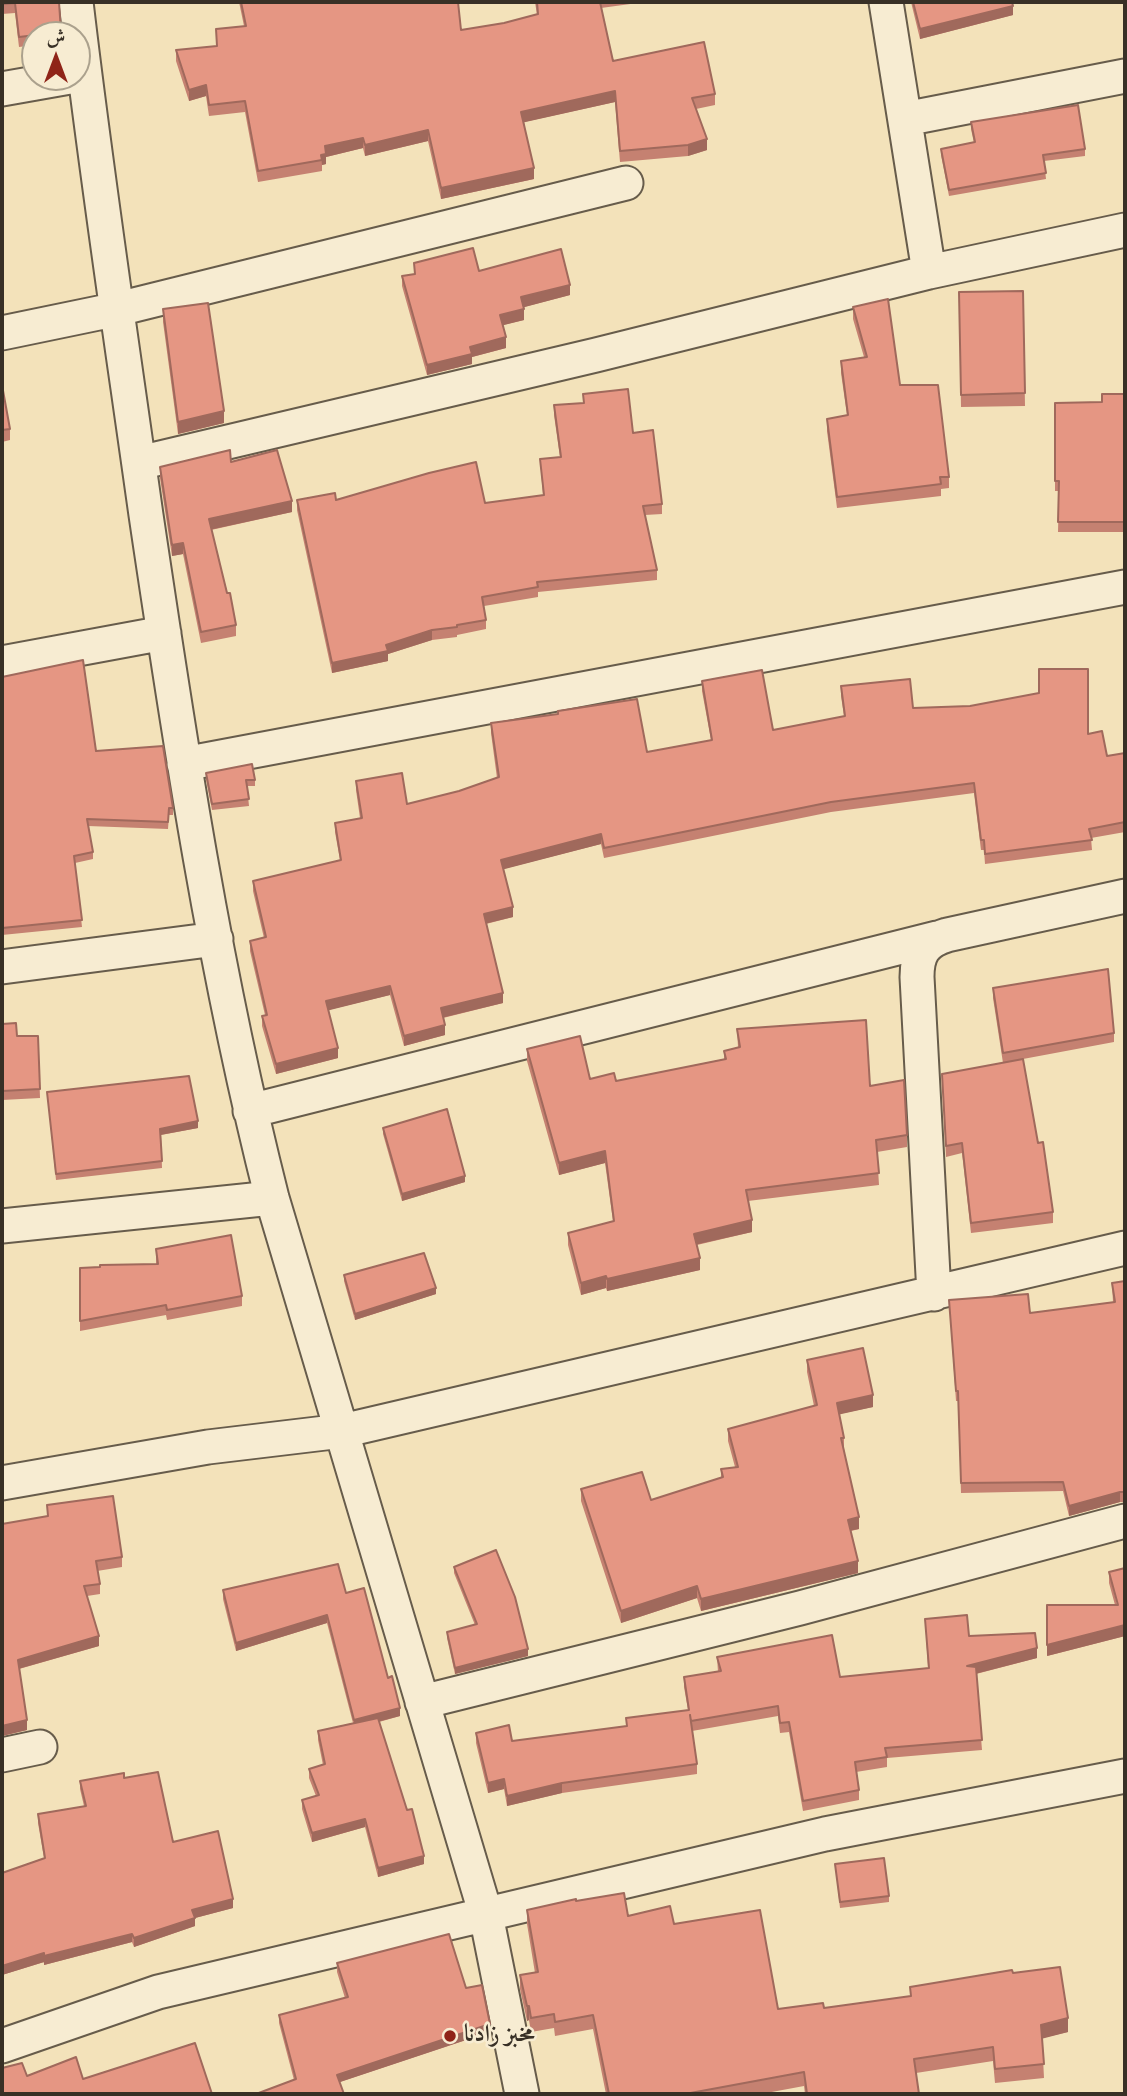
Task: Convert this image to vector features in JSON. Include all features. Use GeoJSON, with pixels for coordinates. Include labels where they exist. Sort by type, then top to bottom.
{"type":"FeatureCollection","features":[{"type":"Feature","properties":{"kind":"street"},"geometry":{"type":"LineString","coordinates":[[76,2],[76,21]]}},
{"type":"Feature","properties":{"kind":"street"},"geometry":{"type":"LineString","coordinates":[[886,2],[929,272]]}},
{"type":"Feature","properties":{"kind":"street"},"geometry":{"type":"LineString","coordinates":[[905,118],[1125,76]]}},
{"type":"Feature","properties":{"kind":"street"},"geometry":{"type":"LineString","coordinates":[[2,89],[21,86]]}},
{"type":"Feature","properties":{"kind":"street"},"geometry":{"type":"LineString","coordinates":[[80,91],[118,309],[184,764],[250,1111],[272,1198],[486,1915],[522,2094]]}},
{"type":"Feature","properties":{"kind":"street"},"geometry":{"type":"LineString","coordinates":[[2,333],[118,309],[626,183]]}},
{"type":"Feature","properties":{"kind":"street"},"geometry":{"type":"LineString","coordinates":[[139,463],[596,355],[929,272],[1125,230]]}},
{"type":"Feature","properties":{"kind":"street"},"geometry":{"type":"LineString","coordinates":[[184,764],[948,618],[1125,587]]}},
{"type":"Feature","properties":{"kind":"street"},"geometry":{"type":"LineString","coordinates":[[2,663],[164,633]]}},
{"type":"Feature","properties":{"kind":"street"},"geometry":{"type":"LineString","coordinates":[[250,1111],[937,938],[1125,896]]}},
{"type":"Feature","properties":{"kind":"street"},"geometry":{"type":"LineString","coordinates":[[934,1294],[917,968],[922,950],[937,938]]}},
{"type":"Feature","properties":{"kind":"street"},"geometry":{"type":"LineString","coordinates":[[2,967],[216,939]]}},
{"type":"Feature","properties":{"kind":"street"},"geometry":{"type":"LineString","coordinates":[[2,1226],[272,1198]]}},
{"type":"Feature","properties":{"kind":"street"},"geometry":{"type":"LineString","coordinates":[[2,1483],[208,1447],[342,1431],[1125,1248]]}},
{"type":"Feature","properties":{"kind":"street"},"geometry":{"type":"LineString","coordinates":[[422,1702],[800,1608],[1125,1521]]}},
{"type":"Feature","properties":{"kind":"street"},"geometry":{"type":"LineString","coordinates":[[2,1755],[40,1747]]}},
{"type":"Feature","properties":{"kind":"street"},"geometry":{"type":"LineString","coordinates":[[2,2046],[158,1992],[825,1834],[1125,1776]]}},
{"type":"Feature","properties":{"kind":"building"},"geometry":{"type":"Polygon","coordinates":[[[2,2],[59,2],[60,21],[21,21],[19,37],[15,3],[2,2]]]}},
{"type":"Feature","properties":{"kind":"building"},"geometry":{"type":"Polygon","coordinates":[[[241,2],[458,2],[461,30],[538,14],[537,2],[600,2],[613,61],[704,42],[715,94],[692,98],[707,139],[688,145],[620,151],[615,91],[521,112],[534,168],[441,188],[428,130],[365,145],[363,138],[325,146],[326,154],[321,155],[322,160],[258,171],[245,101],[209,105],[206,85],[189,90],[176,50],[217,46],[216,29],[246,26],[241,2]]]}},
{"type":"Feature","properties":{"kind":"building"},"geometry":{"type":"Polygon","coordinates":[[[913,2],[1012,2],[1013,6],[920,29],[913,2]]]}},
{"type":"Feature","properties":{"kind":"building"},"geometry":{"type":"Polygon","coordinates":[[[1078,105],[1085,149],[1043,155],[1046,173],[949,190],[941,149],[975,142],[971,122],[1078,105]]]}},
{"type":"Feature","properties":{"kind":"building"},"geometry":{"type":"Polygon","coordinates":[[[473,248],[479,271],[561,249],[570,285],[521,297],[524,309],[500,315],[506,337],[470,347],[472,354],[427,365],[402,276],[415,274],[414,263],[473,248]]]}},
{"type":"Feature","properties":{"kind":"building"},"geometry":{"type":"Polygon","coordinates":[[[1023,291],[1025,393],[961,395],[959,292],[1023,291]]]}},
{"type":"Feature","properties":{"kind":"building"},"geometry":{"type":"Polygon","coordinates":[[[888,299],[900,385],[938,385],[949,477],[940,477],[941,484],[837,497],[827,419],[848,415],[841,361],[867,357],[853,307],[888,299]]]}},
{"type":"Feature","properties":{"kind":"building"},"geometry":{"type":"Polygon","coordinates":[[[208,303],[224,411],[178,422],[163,309],[208,303]]]}},
{"type":"Feature","properties":{"kind":"building"},"geometry":{"type":"Polygon","coordinates":[[[2,385],[10,429],[2,430],[2,385]]]}},
{"type":"Feature","properties":{"kind":"building"},"geometry":{"type":"Polygon","coordinates":[[[628,389],[633,433],[653,430],[662,504],[643,506],[657,570],[537,582],[538,587],[482,597],[486,620],[432,630],[386,645],[388,651],[332,663],[297,500],[335,493],[336,500],[476,462],[485,503],[544,495],[540,459],[561,457],[554,405],[584,403],[583,394],[628,389]]]}},
{"type":"Feature","properties":{"kind":"building"},"geometry":{"type":"Polygon","coordinates":[[[1102,394],[1125,394],[1125,522],[1058,522],[1055,403],[1102,402],[1102,394]]]}},
{"type":"Feature","properties":{"kind":"building"},"geometry":{"type":"Polygon","coordinates":[[[230,450],[231,462],[277,450],[292,501],[209,519],[236,625],[201,632],[183,543],[172,545],[160,467],[230,450]]]}},
{"type":"Feature","properties":{"kind":"building"},"geometry":{"type":"Polygon","coordinates":[[[83,660],[96,751],[163,746],[173,808],[169,808],[168,822],[87,819],[93,852],[74,856],[82,920],[2,928],[2,677],[83,660]]]}},
{"type":"Feature","properties":{"kind":"building"},"geometry":{"type":"Polygon","coordinates":[[[1039,669],[1088,669],[1088,734],[1102,731],[1107,756],[1125,753],[1125,822],[1089,829],[1092,840],[985,854],[974,783],[831,802],[604,848],[601,834],[501,860],[513,907],[484,914],[503,993],[441,1008],[445,1025],[404,1036],[390,986],[326,1001],[338,1048],[276,1064],[262,1016],[267,1015],[250,941],[266,937],[253,881],[341,860],[335,823],[362,818],[356,781],[402,773],[407,804],[459,791],[499,777],[491,723],[637,699],[647,752],[712,740],[702,681],[762,670],[773,730],[845,716],[841,686],[910,679],[913,708],[970,706],[1039,693],[1039,669]]]}},
{"type":"Feature","properties":{"kind":"building"},"geometry":{"type":"Polygon","coordinates":[[[252,764],[255,780],[246,780],[249,799],[212,804],[206,773],[252,764]]]}},
{"type":"Feature","properties":{"kind":"building"},"geometry":{"type":"Polygon","coordinates":[[[1108,969],[1114,1033],[1003,1053],[993,988],[1108,969]]]}},
{"type":"Feature","properties":{"kind":"building"},"geometry":{"type":"Polygon","coordinates":[[[866,1020],[870,1086],[904,1080],[907,1135],[876,1140],[879,1173],[746,1190],[752,1220],[694,1234],[700,1258],[581,1283],[568,1233],[614,1221],[605,1151],[559,1163],[527,1049],[580,1036],[590,1079],[614,1073],[616,1081],[726,1059],[724,1051],[740,1047],[737,1029],[866,1020]]]}},
{"type":"Feature","properties":{"kind":"building"},"geometry":{"type":"Polygon","coordinates":[[[16,1023],[17,1036],[38,1036],[40,1089],[2,1091],[2,1024],[16,1023]]]}},
{"type":"Feature","properties":{"kind":"building"},"geometry":{"type":"Polygon","coordinates":[[[1023,1059],[1038,1143],[1043,1142],[1053,1212],[971,1223],[962,1143],[946,1146],[942,1074],[1023,1059]]]}},
{"type":"Feature","properties":{"kind":"building"},"geometry":{"type":"Polygon","coordinates":[[[189,1076],[198,1121],[160,1129],[162,1161],[56,1174],[47,1092],[189,1076]]]}},
{"type":"Feature","properties":{"kind":"building"},"geometry":{"type":"Polygon","coordinates":[[[447,1109],[465,1176],[402,1194],[383,1128],[447,1109]]]}},
{"type":"Feature","properties":{"kind":"building"},"geometry":{"type":"Polygon","coordinates":[[[231,1235],[242,1296],[167,1310],[166,1305],[80,1321],[80,1268],[158,1264],[156,1249],[231,1235]]]}},
{"type":"Feature","properties":{"kind":"building"},"geometry":{"type":"Polygon","coordinates":[[[424,1253],[436,1288],[355,1314],[344,1275],[424,1253]]]}},
{"type":"Feature","properties":{"kind":"building"},"geometry":{"type":"Polygon","coordinates":[[[1125,1281],[1125,1492],[1069,1506],[1063,1482],[961,1483],[958,1391],[949,1300],[1028,1294],[1030,1313],[1115,1302],[1112,1283],[1125,1281]]]}},
{"type":"Feature","properties":{"kind":"building"},"geometry":{"type":"Polygon","coordinates":[[[863,1348],[873,1395],[837,1403],[844,1438],[841,1438],[859,1517],[848,1520],[858,1561],[701,1599],[697,1586],[621,1611],[581,1489],[642,1472],[651,1500],[723,1477],[721,1469],[738,1467],[728,1429],[817,1405],[807,1360],[863,1348]]]}},
{"type":"Feature","properties":{"kind":"building"},"geometry":{"type":"Polygon","coordinates":[[[113,1496],[122,1557],[96,1561],[100,1584],[84,1586],[99,1636],[18,1660],[27,1720],[2,1726],[2,1524],[48,1516],[47,1505],[113,1496]]]}},
{"type":"Feature","properties":{"kind":"building"},"geometry":{"type":"Polygon","coordinates":[[[496,1550],[515,1597],[528,1649],[455,1668],[447,1632],[477,1624],[454,1567],[496,1550]]]}},
{"type":"Feature","properties":{"kind":"building"},"geometry":{"type":"Polygon","coordinates":[[[338,1564],[346,1593],[364,1588],[388,1678],[392,1676],[400,1708],[354,1720],[327,1615],[236,1643],[223,1590],[338,1564]]]}},
{"type":"Feature","properties":{"kind":"building"},"geometry":{"type":"Polygon","coordinates":[[[1125,1568],[1125,1625],[1047,1645],[1047,1605],[1118,1605],[1109,1572],[1125,1568]]]}},
{"type":"Feature","properties":{"kind":"building"},"geometry":{"type":"Polygon","coordinates":[[[967,1615],[969,1636],[1035,1633],[1037,1648],[967,1666],[976,1667],[982,1740],[885,1748],[887,1757],[855,1762],[859,1790],[803,1801],[789,1722],[780,1723],[778,1706],[691,1721],[690,1715],[697,1764],[562,1783],[507,1796],[504,1779],[488,1783],[476,1733],[509,1725],[512,1741],[627,1726],[626,1718],[689,1710],[684,1677],[721,1671],[717,1657],[832,1635],[840,1677],[929,1668],[925,1619],[967,1615]]]}},
{"type":"Feature","properties":{"kind":"building"},"geometry":{"type":"Polygon","coordinates":[[[378,1718],[407,1810],[412,1809],[424,1856],[378,1868],[365,1819],[312,1833],[302,1800],[319,1795],[309,1769],[325,1764],[318,1731],[378,1718]]]}},
{"type":"Feature","properties":{"kind":"building"},"geometry":{"type":"Polygon","coordinates":[[[158,1772],[173,1842],[218,1831],[233,1899],[192,1910],[195,1918],[134,1938],[132,1934],[44,1956],[44,1953],[2,1966],[2,1873],[45,1858],[38,1814],[86,1806],[80,1781],[124,1773],[124,1778],[158,1772]]]}},
{"type":"Feature","properties":{"kind":"building"},"geometry":{"type":"Polygon","coordinates":[[[884,1858],[889,1896],[840,1902],[835,1864],[884,1858]]]}},
{"type":"Feature","properties":{"kind":"building"},"geometry":{"type":"Polygon","coordinates":[[[624,1893],[628,1916],[670,1906],[674,1924],[760,1910],[778,2009],[823,2003],[824,2008],[911,1996],[910,1987],[1012,1970],[1013,1973],[1060,1967],[1068,2018],[1041,2025],[1044,2064],[995,2069],[993,2047],[914,2059],[919,2094],[807,2094],[804,2072],[685,2094],[609,2094],[593,2015],[555,2022],[554,2014],[531,2018],[520,1975],[538,1972],[527,1910],[576,1899],[624,1893]]]}},
{"type":"Feature","properties":{"kind":"building"},"geometry":{"type":"Polygon","coordinates":[[[449,1934],[466,1988],[482,1985],[490,2024],[337,2075],[344,2094],[256,2094],[296,2079],[279,2015],[348,1997],[337,1963],[449,1934]]]}},
{"type":"Feature","properties":{"kind":"building"},"geometry":{"type":"Polygon","coordinates":[[[195,2043],[212,2094],[2,2094],[2,2068],[22,2063],[27,2076],[76,2057],[83,2079],[195,2043]]]}},
{"type":"Feature","properties":{"kind":"place","name":"مخبز زادنا"},"geometry":{"type":"Point","coordinates":[450,2036]}}]}
